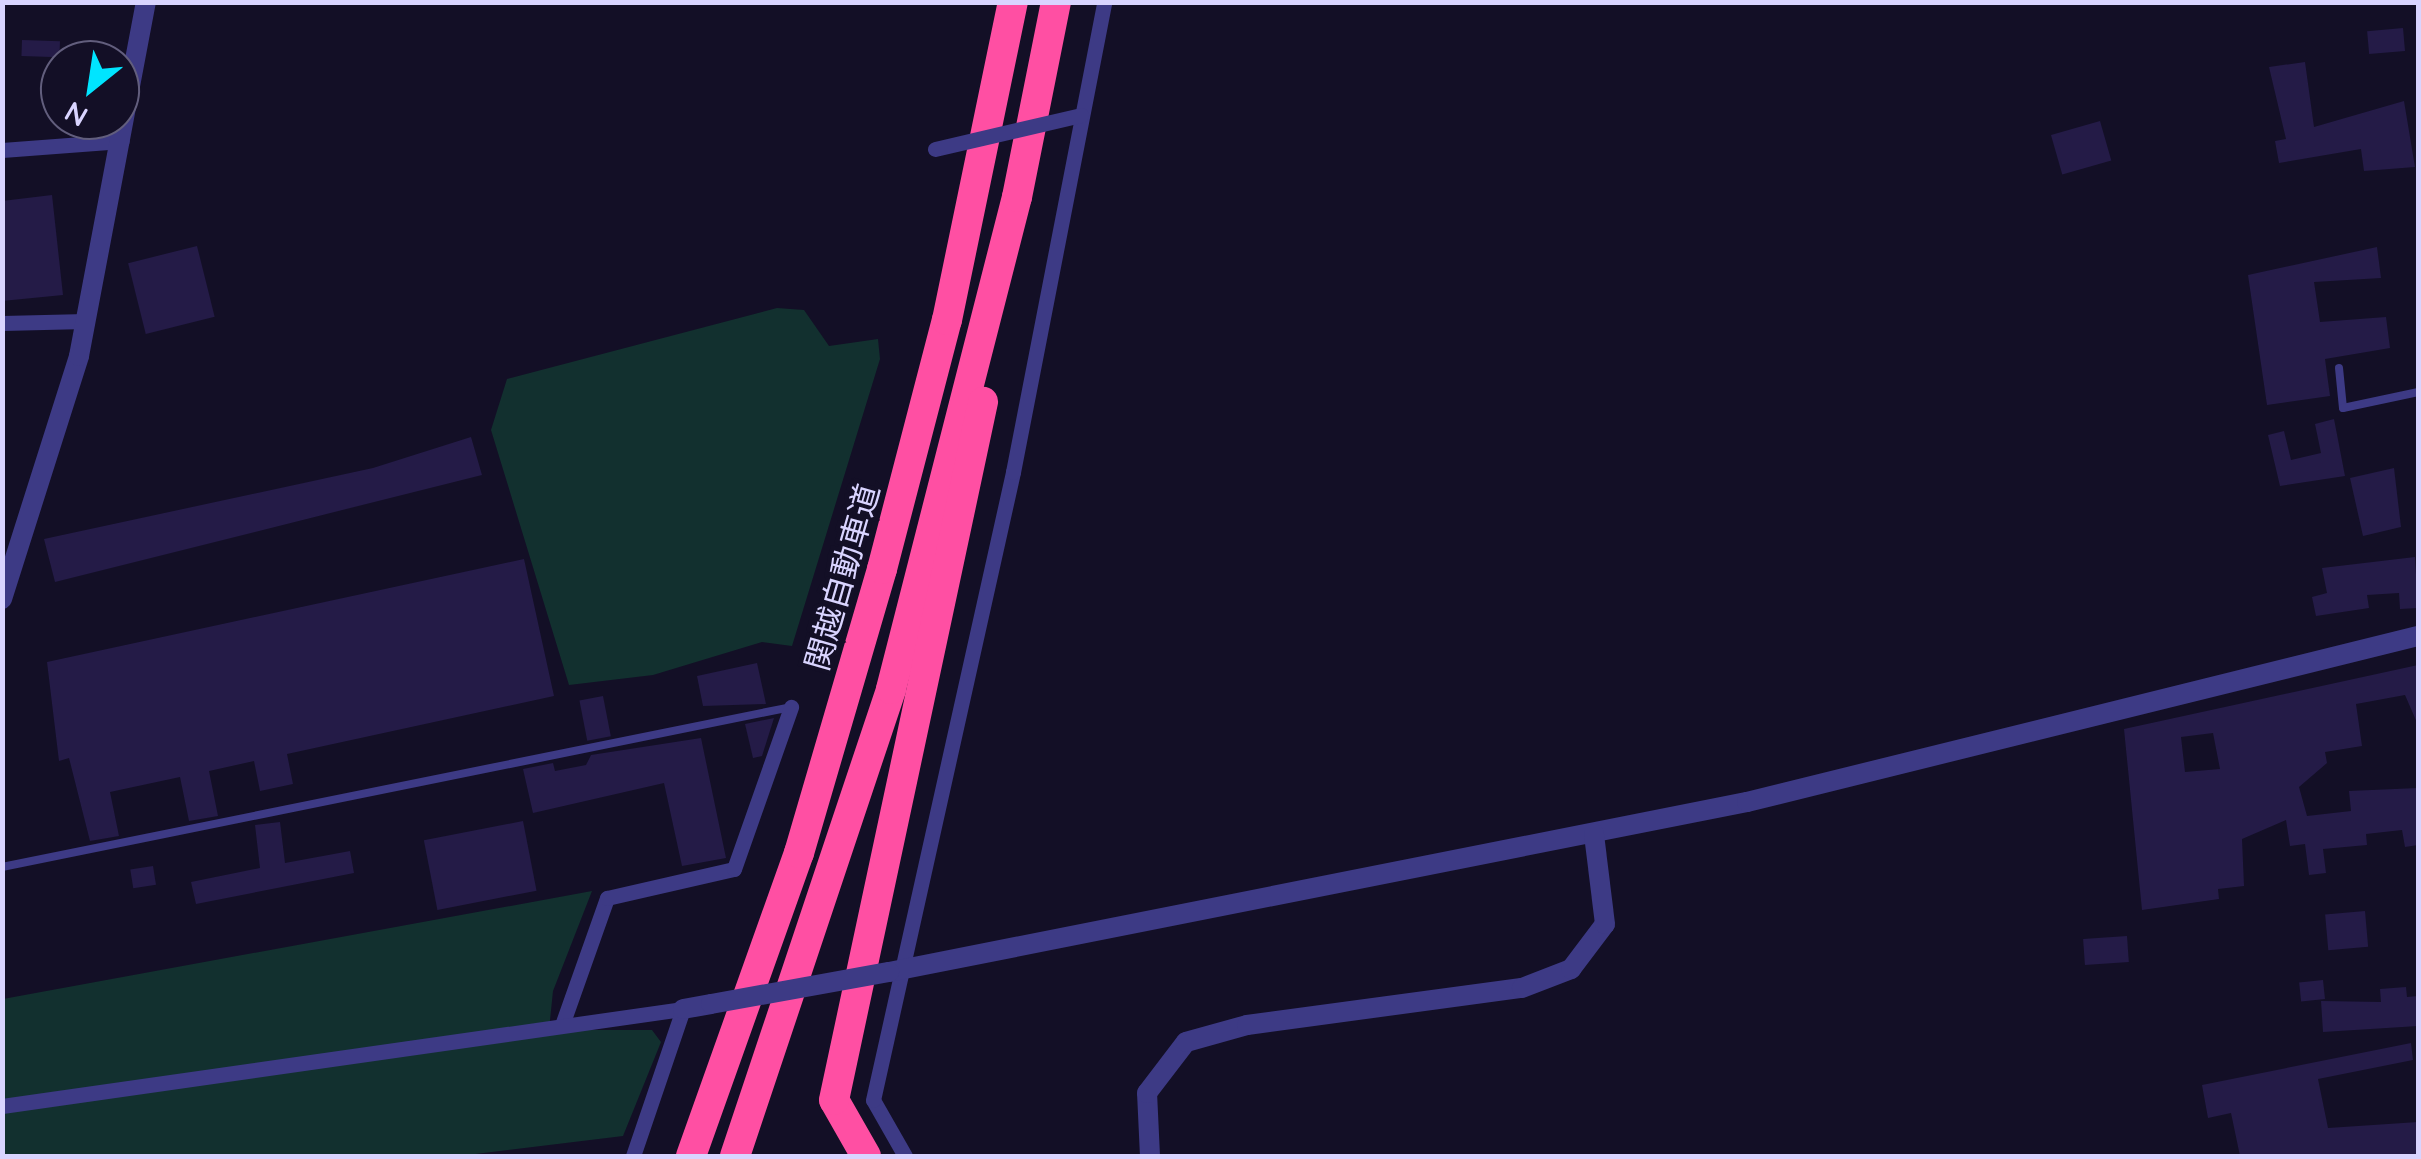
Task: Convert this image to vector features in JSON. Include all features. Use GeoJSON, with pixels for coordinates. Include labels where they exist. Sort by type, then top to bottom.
{"type":"FeatureCollection","features":[{"type":"Feature","properties":{"kind":"highway","name":"関越自動車道"},"geometry":{"type":"LineString","coordinates":[[691,1156],[726,1064],[882,569],[952,302],[1013,2]]}},
{"type":"Feature","properties":{"kind":"highway"},"geometry":{"type":"LineString","coordinates":[[866,1156],[834,1100],[972,468],[1017,197],[1056,2]]}},
{"type":"Feature","properties":{"kind":"highway"},"geometry":{"type":"LineString","coordinates":[[735,1156],[891,689],[1017,197]]}},
{"type":"Feature","properties":{"kind":"highway"},"geometry":{"type":"LineString","coordinates":[[683,1156],[726,1064]]}},
{"type":"Feature","properties":{"kind":"street"},"geometry":{"type":"LineString","coordinates":[[139,40],[146,2]]}},
{"type":"Feature","properties":{"kind":"street"},"geometry":{"type":"LineString","coordinates":[[905,1156],[873,1100],[1104,2]]}},
{"type":"Feature","properties":{"kind":"street"},"geometry":{"type":"LineString","coordinates":[[935,148],[1081,115]]}},
{"type":"Feature","properties":{"kind":"street"},"geometry":{"type":"LineString","coordinates":[[2,150],[122,140],[86,321],[2,599]]}},
{"type":"Feature","properties":{"kind":"street"},"geometry":{"type":"LineString","coordinates":[[2,323],[86,321]]}},
{"type":"Feature","properties":{"kind":"street"},"geometry":{"type":"LineString","coordinates":[[2,1106],[683,1009],[1594,834],[2418,636]]}},
{"type":"Feature","properties":{"kind":"street"},"geometry":{"type":"LineString","coordinates":[[562,1025],[608,898],[734,869],[791,708]]}},
{"type":"Feature","properties":{"kind":"street"},"geometry":{"type":"LineString","coordinates":[[1150,1156],[1147,1094],[1186,1042],[1246,1025],[1522,988],[1571,969],[1605,924],[1594,834]]}},
{"type":"Feature","properties":{"kind":"street"},"geometry":{"type":"LineString","coordinates":[[633,1156],[683,1009]]}},
{"type":"Feature","properties":{"kind":"lane"},"geometry":{"type":"LineString","coordinates":[[2339,368],[2344,408],[2418,392]]}},
{"type":"Feature","properties":{"kind":"lane"},"geometry":{"type":"LineString","coordinates":[[2,867],[791,708]]}},
{"type":"Feature","properties":{"kind":"green space"},"geometry":{"type":"Polygon","coordinates":[[[777,308],[804,310],[829,346],[878,339],[880,359],[792,646],[762,642],[653,675],[569,685],[491,430],[507,379],[777,308]]]}},
{"type":"Feature","properties":{"kind":"green space"},"geometry":{"type":"Polygon","coordinates":[[[592,891],[553,991],[549,1030],[652,1030],[661,1042],[623,1136],[459,1156],[3,1156],[3,999],[592,891]]]}},
{"type":"Feature","properties":{"kind":"building"},"geometry":{"type":"Polygon","coordinates":[[[2403,28],[2405,51],[2369,54],[2367,31],[2403,28]]]}},
{"type":"Feature","properties":{"kind":"building"},"geometry":{"type":"Polygon","coordinates":[[[22,40],[40,41],[40,57],[21,56],[22,40]]]}},
{"type":"Feature","properties":{"kind":"building"},"geometry":{"type":"Polygon","coordinates":[[[2305,62],[2314,127],[2404,101],[2415,167],[2364,171],[2361,149],[2279,163],[2275,141],[2286,139],[2269,67],[2305,62]]]}},
{"type":"Feature","properties":{"kind":"building"},"geometry":{"type":"Polygon","coordinates":[[[2100,121],[2111,160],[2062,174],[2051,135],[2100,121]]]}},
{"type":"Feature","properties":{"kind":"building"},"geometry":{"type":"Polygon","coordinates":[[[52,195],[63,295],[2,301],[2,201],[52,195]]]}},
{"type":"Feature","properties":{"kind":"building"},"geometry":{"type":"Polygon","coordinates":[[[197,246],[215,317],[146,334],[128,263],[197,246]]]}},
{"type":"Feature","properties":{"kind":"building"},"geometry":{"type":"Polygon","coordinates":[[[2377,247],[2381,278],[2314,282],[2320,322],[2386,317],[2390,348],[2325,359],[2330,396],[2267,405],[2248,275],[2377,247]]]}},
{"type":"Feature","properties":{"kind":"building"},"geometry":{"type":"Polygon","coordinates":[[[2334,419],[2345,476],[2280,486],[2268,435],[2284,431],[2291,460],[2321,453],[2315,424],[2334,419]]]}},
{"type":"Feature","properties":{"kind":"building"},"geometry":{"type":"Polygon","coordinates":[[[471,437],[482,475],[55,582],[44,539],[373,468],[471,437]]]}},
{"type":"Feature","properties":{"kind":"building"},"geometry":{"type":"Polygon","coordinates":[[[2394,468],[2401,527],[2363,536],[2350,478],[2394,468]]]}},
{"type":"Feature","properties":{"kind":"building"},"geometry":{"type":"Polygon","coordinates":[[[2415,557],[2418,608],[2400,609],[2399,593],[2367,595],[2369,608],[2316,616],[2312,597],[2327,593],[2322,568],[2415,557]]]}},
{"type":"Feature","properties":{"kind":"building"},"geometry":{"type":"Polygon","coordinates":[[[524,559],[554,696],[287,754],[293,784],[260,791],[254,761],[209,771],[218,816],[189,821],[180,777],[110,792],[119,836],[90,841],[69,758],[59,761],[47,662],[524,559]]]}},
{"type":"Feature","properties":{"kind":"building"},"geometry":{"type":"Polygon","coordinates":[[[757,663],[766,704],[703,706],[697,676],[757,663]]]}},
{"type":"Feature","properties":{"kind":"building"},"geometry":{"type":"Polygon","coordinates":[[[2418,665],[2418,725],[2405,695],[2356,704],[2362,746],[2325,752],[2327,763],[2299,787],[2307,816],[2351,811],[2349,791],[2418,788],[2418,845],[2405,847],[2402,830],[2366,834],[2367,845],[2323,849],[2326,873],[2309,875],[2305,844],[2290,846],[2286,820],[2242,839],[2244,886],[2218,889],[2219,899],[2142,910],[2124,729],[2418,665]],[[2213,733],[2181,737],[2185,772],[2220,769],[2213,733]]]}},
{"type":"Feature","properties":{"kind":"building"},"geometry":{"type":"Polygon","coordinates":[[[603,696],[611,736],[587,741],[579,701],[603,696]]]}},
{"type":"Feature","properties":{"kind":"building"},"geometry":{"type":"Polygon","coordinates":[[[774,718],[762,756],[753,758],[745,724],[774,718]]]}},
{"type":"Feature","properties":{"kind":"building"},"geometry":{"type":"Polygon","coordinates":[[[701,738],[726,858],[682,866],[664,783],[533,813],[523,769],[553,763],[555,771],[586,765],[591,755],[701,738]]]}},
{"type":"Feature","properties":{"kind":"building"},"geometry":{"type":"Polygon","coordinates":[[[523,821],[537,891],[437,910],[424,840],[523,821]]]}},
{"type":"Feature","properties":{"kind":"building"},"geometry":{"type":"Polygon","coordinates":[[[280,822],[285,863],[350,851],[354,873],[196,904],[191,882],[260,868],[255,825],[280,822]]]}},
{"type":"Feature","properties":{"kind":"building"},"geometry":{"type":"Polygon","coordinates":[[[153,866],[156,885],[133,888],[130,870],[153,866]]]}},
{"type":"Feature","properties":{"kind":"building"},"geometry":{"type":"Polygon","coordinates":[[[2365,911],[2368,947],[2328,950],[2325,914],[2365,911]]]}},
{"type":"Feature","properties":{"kind":"building"},"geometry":{"type":"Polygon","coordinates":[[[2127,936],[2129,962],[2085,965],[2083,939],[2127,936]]]}},
{"type":"Feature","properties":{"kind":"building"},"geometry":{"type":"Polygon","coordinates":[[[2323,980],[2325,999],[2301,1001],[2299,983],[2323,980]]]}},
{"type":"Feature","properties":{"kind":"building"},"geometry":{"type":"Polygon","coordinates":[[[2406,987],[2407,997],[2418,996],[2418,1026],[2323,1032],[2321,1001],[2381,1002],[2380,989],[2406,987]]]}},
{"type":"Feature","properties":{"kind":"building"},"geometry":{"type":"Polygon","coordinates":[[[2411,1043],[2413,1060],[2318,1079],[2328,1128],[2418,1122],[2418,1156],[2240,1156],[2231,1113],[2208,1118],[2202,1085],[2411,1043]]]}}]}
